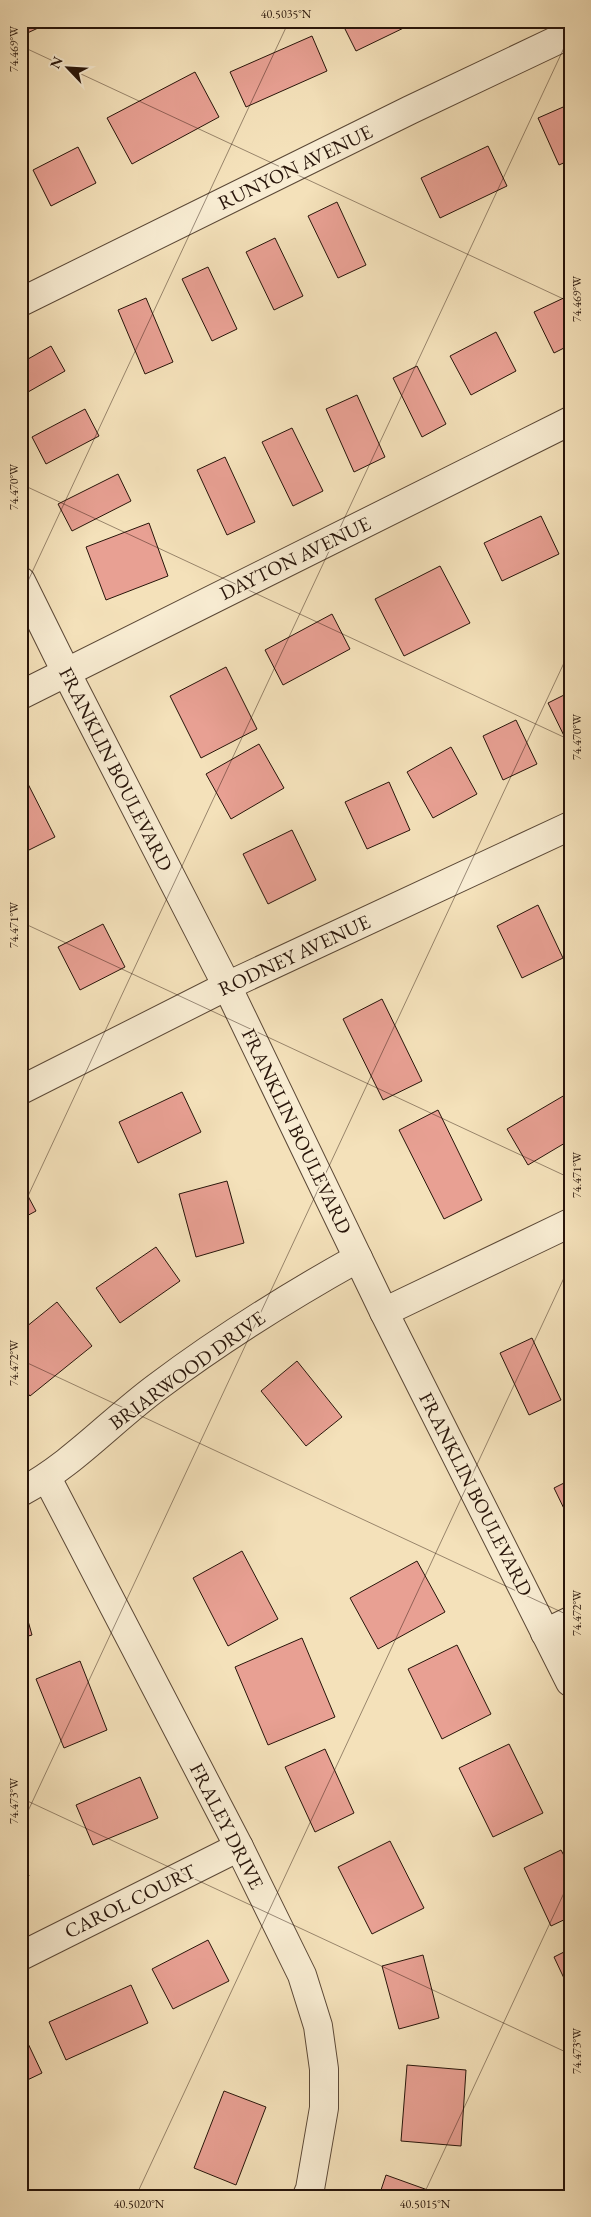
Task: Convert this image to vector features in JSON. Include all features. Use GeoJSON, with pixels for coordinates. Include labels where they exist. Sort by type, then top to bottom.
{"type":"FeatureCollection","features":[{"type":"Feature","properties":{"kind":"street","name":"RUNYON AVENUE"},"geometry":{"type":"LineString","coordinates":[[21,302],[410,110],[570,34]]}},
{"type":"Feature","properties":{"kind":"street","name":"DAYTON AVENUE"},"geometry":{"type":"LineString","coordinates":[[21,694],[570,421]]}},
{"type":"Feature","properties":{"kind":"street","name":"FRANKLIN BOULEVARD"},"geometry":{"type":"LineString","coordinates":[[21,581],[227,986],[384,1312],[570,1682]]}},
{"type":"Feature","properties":{"kind":"street","name":"RODNEY AVENUE"},"geometry":{"type":"LineString","coordinates":[[21,1090],[227,986],[570,826]]}},
{"type":"Feature","properties":{"kind":"street"},"geometry":{"type":"LineString","coordinates":[[384,1312],[570,1223]]}},
{"type":"Feature","properties":{"kind":"street","name":"BRIARWOOD DRIVE"},"geometry":{"type":"LineString","coordinates":[[21,1492],[47,1478],[171,1377],[291,1295],[358,1258]]}},
{"type":"Feature","properties":{"kind":"street","name":"FRALEY DRIVE"},"geometry":{"type":"LineString","coordinates":[[47,1478],[302,1975],[318,2026],[324,2069],[324,2108],[310,2189],[307,2196]]}},
{"type":"Feature","properties":{"kind":"street"},"geometry":{"type":"LineString","coordinates":[[545,1633],[570,1621]]}},
{"type":"Feature","properties":{"kind":"street","name":"CAROL COURT"},"geometry":{"type":"LineString","coordinates":[[21,1956],[238,1847]]}},
{"type":"Feature","properties":{"kind":"building"},"geometry":{"type":"Polygon","coordinates":[[[21,21],[53,21],[21,36],[21,21]]]}},
{"type":"Feature","properties":{"kind":"building"},"geometry":{"type":"Polygon","coordinates":[[[341,21],[415,21],[416,22],[356,51],[341,21]]]}},
{"type":"Feature","properties":{"kind":"building"},"geometry":{"type":"Polygon","coordinates":[[[312,36],[327,71],[246,107],[230,72],[312,36]]]}},
{"type":"Feature","properties":{"kind":"building"},"geometry":{"type":"Polygon","coordinates":[[[195,72],[219,117],[132,164],[107,118],[195,72]]]}},
{"type":"Feature","properties":{"kind":"building"},"geometry":{"type":"Polygon","coordinates":[[[570,104],[570,160],[559,165],[538,118],[570,104]]]}},
{"type":"Feature","properties":{"kind":"building"},"geometry":{"type":"Polygon","coordinates":[[[488,146],[507,186],[440,218],[421,178],[488,146]]]}},
{"type":"Feature","properties":{"kind":"building"},"geometry":{"type":"Polygon","coordinates":[[[78,147],[96,183],[51,206],[33,170],[78,147]]]}},
{"type":"Feature","properties":{"kind":"building"},"geometry":{"type":"Polygon","coordinates":[[[337,202],[366,265],[338,278],[308,216],[337,202]]]}},
{"type":"Feature","properties":{"kind":"building"},"geometry":{"type":"Polygon","coordinates":[[[275,238],[303,296],[274,310],[246,252],[275,238]]]}},
{"type":"Feature","properties":{"kind":"building"},"geometry":{"type":"Polygon","coordinates":[[[208,267],[237,329],[212,341],[182,279],[208,267]]]}},
{"type":"Feature","properties":{"kind":"building"},"geometry":{"type":"Polygon","coordinates":[[[570,295],[570,345],[554,353],[534,312],[570,295]]]}},
{"type":"Feature","properties":{"kind":"building"},"geometry":{"type":"Polygon","coordinates":[[[146,298],[173,362],[145,374],[118,310],[146,298]]]}},
{"type":"Feature","properties":{"kind":"building"},"geometry":{"type":"Polygon","coordinates":[[[496,332],[516,371],[471,395],[450,356],[496,332]]]}},
{"type":"Feature","properties":{"kind":"building"},"geometry":{"type":"Polygon","coordinates":[[[51,346],[65,371],[21,396],[21,363],[51,346]]]}},
{"type":"Feature","properties":{"kind":"building"},"geometry":{"type":"Polygon","coordinates":[[[417,366],[446,424],[422,437],[393,378],[417,366]]]}},
{"type":"Feature","properties":{"kind":"building"},"geometry":{"type":"Polygon","coordinates":[[[357,395],[385,457],[354,472],[326,409],[357,395]]]}},
{"type":"Feature","properties":{"kind":"building"},"geometry":{"type":"Polygon","coordinates":[[[85,409],[99,436],[46,464],[32,437],[85,409]]]}},
{"type":"Feature","properties":{"kind":"building"},"geometry":{"type":"Polygon","coordinates":[[[292,428],[323,491],[293,506],[262,442],[292,428]]]}},
{"type":"Feature","properties":{"kind":"building"},"geometry":{"type":"Polygon","coordinates":[[[225,457],[255,522],[227,535],[197,470],[225,457]]]}},
{"type":"Feature","properties":{"kind":"building"},"geometry":{"type":"Polygon","coordinates":[[[118,474],[131,501],[72,531],[58,504],[118,474]]]}},
{"type":"Feature","properties":{"kind":"building"},"geometry":{"type":"Polygon","coordinates":[[[541,516],[559,554],[502,581],[484,543],[541,516]]]}},
{"type":"Feature","properties":{"kind":"building"},"geometry":{"type":"Polygon","coordinates":[[[149,523],[168,576],[106,600],[86,547],[149,523]]]}},
{"type":"Feature","properties":{"kind":"building"},"geometry":{"type":"Polygon","coordinates":[[[440,566],[470,623],[404,656],[375,599],[440,566]]]}},
{"type":"Feature","properties":{"kind":"building"},"geometry":{"type":"Polygon","coordinates":[[[332,614],[350,649],[283,685],[265,650],[332,614]]]}},
{"type":"Feature","properties":{"kind":"building"},"geometry":{"type":"Polygon","coordinates":[[[226,667],[257,729],[201,758],[170,696],[226,667]]]}},
{"type":"Feature","properties":{"kind":"building"},"geometry":{"type":"Polygon","coordinates":[[[570,692],[570,748],[548,703],[570,692]]]}},
{"type":"Feature","properties":{"kind":"building"},"geometry":{"type":"Polygon","coordinates":[[[516,720],[537,764],[503,780],[483,736],[516,720]]]}},
{"type":"Feature","properties":{"kind":"building"},"geometry":{"type":"Polygon","coordinates":[[[259,744],[284,788],[231,819],[206,774],[259,744]]]}},
{"type":"Feature","properties":{"kind":"building"},"geometry":{"type":"Polygon","coordinates":[[[451,747],[477,794],[433,818],[407,772],[451,747]]]}},
{"type":"Feature","properties":{"kind":"building"},"geometry":{"type":"Polygon","coordinates":[[[27,782],[55,837],[21,854],[21,785],[27,782]]]}},
{"type":"Feature","properties":{"kind":"building"},"geometry":{"type":"Polygon","coordinates":[[[389,782],[410,830],[367,849],[345,802],[389,782]]]}},
{"type":"Feature","properties":{"kind":"building"},"geometry":{"type":"Polygon","coordinates":[[[292,830],[316,880],[268,904],[243,854],[292,830]]]}},
{"type":"Feature","properties":{"kind":"building"},"geometry":{"type":"Polygon","coordinates":[[[538,905],[563,958],[522,978],[497,926],[538,905]]]}},
{"type":"Feature","properties":{"kind":"building"},"geometry":{"type":"Polygon","coordinates":[[[103,924],[125,967],[80,990],[58,947],[103,924]]]}},
{"type":"Feature","properties":{"kind":"building"},"geometry":{"type":"Polygon","coordinates":[[[382,999],[422,1081],[383,1100],[343,1019],[382,999]]]}},
{"type":"Feature","properties":{"kind":"building"},"geometry":{"type":"Polygon","coordinates":[[[182,1092],[201,1132],[138,1163],[119,1122],[182,1092]]]}},
{"type":"Feature","properties":{"kind":"building"},"geometry":{"type":"Polygon","coordinates":[[[570,1092],[570,1140],[528,1165],[507,1129],[570,1092]]]}},
{"type":"Feature","properties":{"kind":"building"},"geometry":{"type":"Polygon","coordinates":[[[438,1110],[482,1200],[444,1219],[399,1130],[438,1110]]]}},
{"type":"Feature","properties":{"kind":"building"},"geometry":{"type":"Polygon","coordinates":[[[227,1181],[244,1243],[196,1257],[179,1194],[227,1181]]]}},
{"type":"Feature","properties":{"kind":"building"},"geometry":{"type":"Polygon","coordinates":[[[21,1183],[36,1211],[21,1219],[21,1183]]]}},
{"type":"Feature","properties":{"kind":"building"},"geometry":{"type":"Polygon","coordinates":[[[156,1247],[180,1281],[120,1323],[96,1288],[156,1247]]]}},
{"type":"Feature","properties":{"kind":"building"},"geometry":{"type":"Polygon","coordinates":[[[57,1302],[92,1346],[30,1396],[21,1385],[21,1331],[57,1302]]]}},
{"type":"Feature","properties":{"kind":"building"},"geometry":{"type":"Polygon","coordinates":[[[532,1338],[561,1400],[529,1415],[500,1353],[532,1338]]]}},
{"type":"Feature","properties":{"kind":"building"},"geometry":{"type":"Polygon","coordinates":[[[297,1361],[342,1417],[306,1446],[261,1391],[297,1361]]]}},
{"type":"Feature","properties":{"kind":"building"},"geometry":{"type":"Polygon","coordinates":[[[570,1480],[570,1521],[554,1488],[570,1480]]]}},
{"type":"Feature","properties":{"kind":"building"},"geometry":{"type":"Polygon","coordinates":[[[242,1551],[278,1619],[228,1646],[193,1578],[242,1551]]]}},
{"type":"Feature","properties":{"kind":"building"},"geometry":{"type":"Polygon","coordinates":[[[417,1561],[445,1612],[378,1649],[350,1598],[417,1561]]]}},
{"type":"Feature","properties":{"kind":"building"},"geometry":{"type":"Polygon","coordinates":[[[21,1596],[32,1635],[21,1638],[21,1596]]]}},
{"type":"Feature","properties":{"kind":"building"},"geometry":{"type":"Polygon","coordinates":[[[302,1638],[335,1717],[268,1745],[235,1667],[302,1638]]]}},
{"type":"Feature","properties":{"kind":"building"},"geometry":{"type":"Polygon","coordinates":[[[457,1645],[491,1714],[442,1739],[408,1669],[457,1645]]]}},
{"type":"Feature","properties":{"kind":"building"},"geometry":{"type":"Polygon","coordinates":[[[80,1661],[107,1730],[64,1748],[36,1679],[80,1661]]]}},
{"type":"Feature","properties":{"kind":"building"},"geometry":{"type":"Polygon","coordinates":[[[509,1744],[543,1813],[493,1837],[459,1768],[509,1744]]]}},
{"type":"Feature","properties":{"kind":"building"},"geometry":{"type":"Polygon","coordinates":[[[325,1749],[354,1813],[315,1832],[285,1767],[325,1749]]]}},
{"type":"Feature","properties":{"kind":"building"},"geometry":{"type":"Polygon","coordinates":[[[140,1777],[158,1818],[93,1845],[76,1805],[140,1777]]]}},
{"type":"Feature","properties":{"kind":"building"},"geometry":{"type":"Polygon","coordinates":[[[390,1841],[424,1908],[372,1934],[338,1867],[390,1841]]]}},
{"type":"Feature","properties":{"kind":"building"},"geometry":{"type":"Polygon","coordinates":[[[561,1850],[570,1867],[570,1917],[551,1926],[524,1868],[561,1850]]]}},
{"type":"Feature","properties":{"kind":"building"},"geometry":{"type":"Polygon","coordinates":[[[21,1857],[29,1876],[21,1879],[21,1857]]]}},
{"type":"Feature","properties":{"kind":"building"},"geometry":{"type":"Polygon","coordinates":[[[208,1940],[229,1981],[173,2009],[152,1969],[208,1940]]]}},
{"type":"Feature","properties":{"kind":"building"},"geometry":{"type":"Polygon","coordinates":[[[570,1949],[570,1991],[554,1957],[570,1949]]]}},
{"type":"Feature","properties":{"kind":"building"},"geometry":{"type":"Polygon","coordinates":[[[423,1955],[439,2018],[399,2029],[382,1966],[423,1955]]]}},
{"type":"Feature","properties":{"kind":"building"},"geometry":{"type":"Polygon","coordinates":[[[131,1985],[148,2023],[66,2060],[49,2022],[131,1985]]]}},
{"type":"Feature","properties":{"kind":"building"},"geometry":{"type":"Polygon","coordinates":[[[23,2033],[42,2073],[21,2083],[21,2034],[23,2033]]]}},
{"type":"Feature","properties":{"kind":"building"},"geometry":{"type":"Polygon","coordinates":[[[407,2065],[466,2070],[461,2146],[401,2141],[407,2065]]]}},
{"type":"Feature","properties":{"kind":"building"},"geometry":{"type":"Polygon","coordinates":[[[224,2091],[266,2107],[236,2185],[194,2168],[224,2091]]]}},
{"type":"Feature","properties":{"kind":"building"},"geometry":{"type":"Polygon","coordinates":[[[386,2175],[436,2193],[435,2196],[379,2196],[386,2175]]]}}]}
